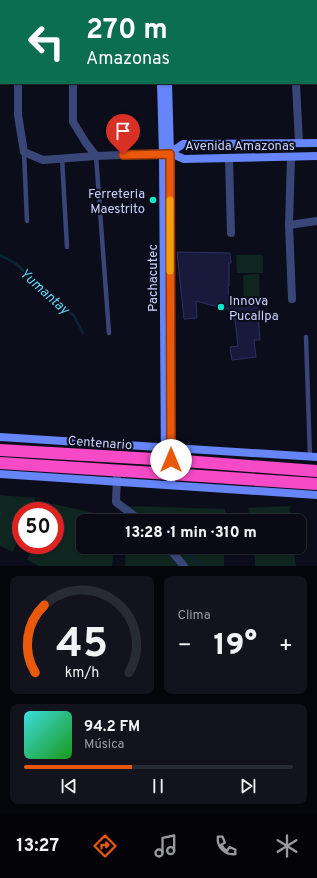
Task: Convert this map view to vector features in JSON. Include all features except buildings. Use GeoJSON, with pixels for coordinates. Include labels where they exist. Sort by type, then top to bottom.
{"type":"FeatureCollection","features":[{"type":"Feature","properties":{"kind":"highway","name":"Centenario"},"geometry":{"type":"LineString","coordinates":[[0,450],[317,471]]}},
{"type":"Feature","properties":{"kind":"highway","name":"Centenario"},"geometry":{"type":"LineString","coordinates":[[0,463],[117,476],[317,484]]}},
{"type":"Feature","properties":{"kind":"street"},"geometry":{"type":"LineString","coordinates":[[18,84],[18,115],[24,152],[42,160],[96,156],[166,154]]}},
{"type":"Feature","properties":{"kind":"street"},"geometry":{"type":"LineString","coordinates":[[73,84],[73,122],[96,156]]}},
{"type":"Feature","properties":{"kind":"street","name":"Pachacutec"},"geometry":{"type":"LineString","coordinates":[[161,84],[166,154]]}},
{"type":"Feature","properties":{"kind":"street","name":"Pachacutec"},"geometry":{"type":"LineString","coordinates":[[168,84],[166,154],[169,477]]}},
{"type":"Feature","properties":{"kind":"street"},"geometry":{"type":"LineString","coordinates":[[296,84],[299,143]]}},
{"type":"Feature","properties":{"kind":"street","name":"Avenida Amazonas"},"geometry":{"type":"LineString","coordinates":[[166,154],[183,144],[317,143]]}},
{"type":"Feature","properties":{"kind":"street","name":"Avenida Amazonas"},"geometry":{"type":"LineString","coordinates":[[166,154],[184,159],[317,156]]}},
{"type":"Feature","properties":{"kind":"street"},"geometry":{"type":"LineString","coordinates":[[291,157],[289,225],[292,299]]}},
{"type":"Feature","properties":{"kind":"street"},"geometry":{"type":"LineString","coordinates":[[230,159],[231,233]]}},
{"type":"Feature","properties":{"kind":"street"},"geometry":{"type":"LineString","coordinates":[[289,225],[317,222]]}},
{"type":"Feature","properties":{"kind":"street"},"geometry":{"type":"LineString","coordinates":[[0,437],[313,457]]}},
{"type":"Feature","properties":{"kind":"street"},"geometry":{"type":"LineString","coordinates":[[0,474],[117,476],[116,502],[132,514]]}},
{"type":"Feature","properties":{"kind":"street"},"geometry":{"type":"LineString","coordinates":[[169,477],[317,495]]}},
{"type":"Feature","properties":{"kind":"street"},"geometry":{"type":"LineString","coordinates":[[174,554],[184,566]]}},
{"type":"Feature","properties":{"kind":"lane"},"geometry":{"type":"LineString","coordinates":[[24,152],[27,221]]}},
{"type":"Feature","properties":{"kind":"lane"},"geometry":{"type":"LineString","coordinates":[[96,156],[109,333]]}},
{"type":"Feature","properties":{"kind":"lane"},"geometry":{"type":"LineString","coordinates":[[62,158],[67,247]]}},
{"type":"Feature","properties":{"kind":"lane"},"geometry":{"type":"LineString","coordinates":[[306,338],[313,457]]}},
{"type":"Feature","properties":{"kind":"green space"},"geometry":{"type":"Polygon","coordinates":[[[236,255],[263,255],[263,273],[237,273],[236,255]]]}},
{"type":"Feature","properties":{"kind":"green space"},"geometry":{"type":"Polygon","coordinates":[[[259,274],[260,303],[244,303],[243,275],[259,274]]]}},
{"type":"Feature","properties":{"kind":"green space"},"geometry":{"type":"Polygon","coordinates":[[[0,495],[36,498],[34,502],[12,502],[12,552],[0,546],[0,495]]]}},
{"type":"Feature","properties":{"kind":"green space"},"geometry":{"type":"Polygon","coordinates":[[[64,506],[99,514],[76,514],[76,554],[113,554],[112,566],[39,566],[27,560],[30,554],[64,554],[64,506]]]}},
{"type":"Feature","properties":{"kind":"green space"},"geometry":{"type":"Polygon","coordinates":[[[126,506],[225,509],[225,514],[126,514],[126,506]]]}},
{"type":"Feature","properties":{"kind":"green space"},"geometry":{"type":"Polygon","coordinates":[[[290,506],[289,514],[249,514],[248,508],[290,506]]]}},
{"type":"Feature","properties":{"kind":"green space"},"geometry":{"type":"Polygon","coordinates":[[[126,554],[224,554],[224,566],[125,566],[126,554]]]}},
{"type":"Feature","properties":{"kind":"green space"},"geometry":{"type":"Polygon","coordinates":[[[254,554],[294,554],[296,566],[255,566],[254,554]]]}},
{"type":"Feature","properties":{"kind":"waterway","name":"Yumantay"},"geometry":{"type":"LineString","coordinates":[[0,255],[15,263],[74,316],[83,333]]}},
{"type":"Feature","properties":{"kind":"waterway","name":"Yumantay"},"geometry":{"type":"LineString","coordinates":[[189,554],[200,566]]}},
{"type":"Feature","properties":{"kind":"slow traffic"},"geometry":{"type":"LineString","coordinates":[[170,200],[170,271]]}},
{"type":"Feature","properties":{"kind":"place","name":"Ferreteria Maestrito"},"geometry":{"type":"Point","coordinates":[153,200]}},
{"type":"Feature","properties":{"kind":"place","name":"Innova Pucallpa"},"geometry":{"type":"Point","coordinates":[221,307]}},
{"type":"Feature","properties":{"kind":"route"},"geometry":{"type":"LineString","coordinates":[[123,155],[170,154],[171,460]]}}]}
